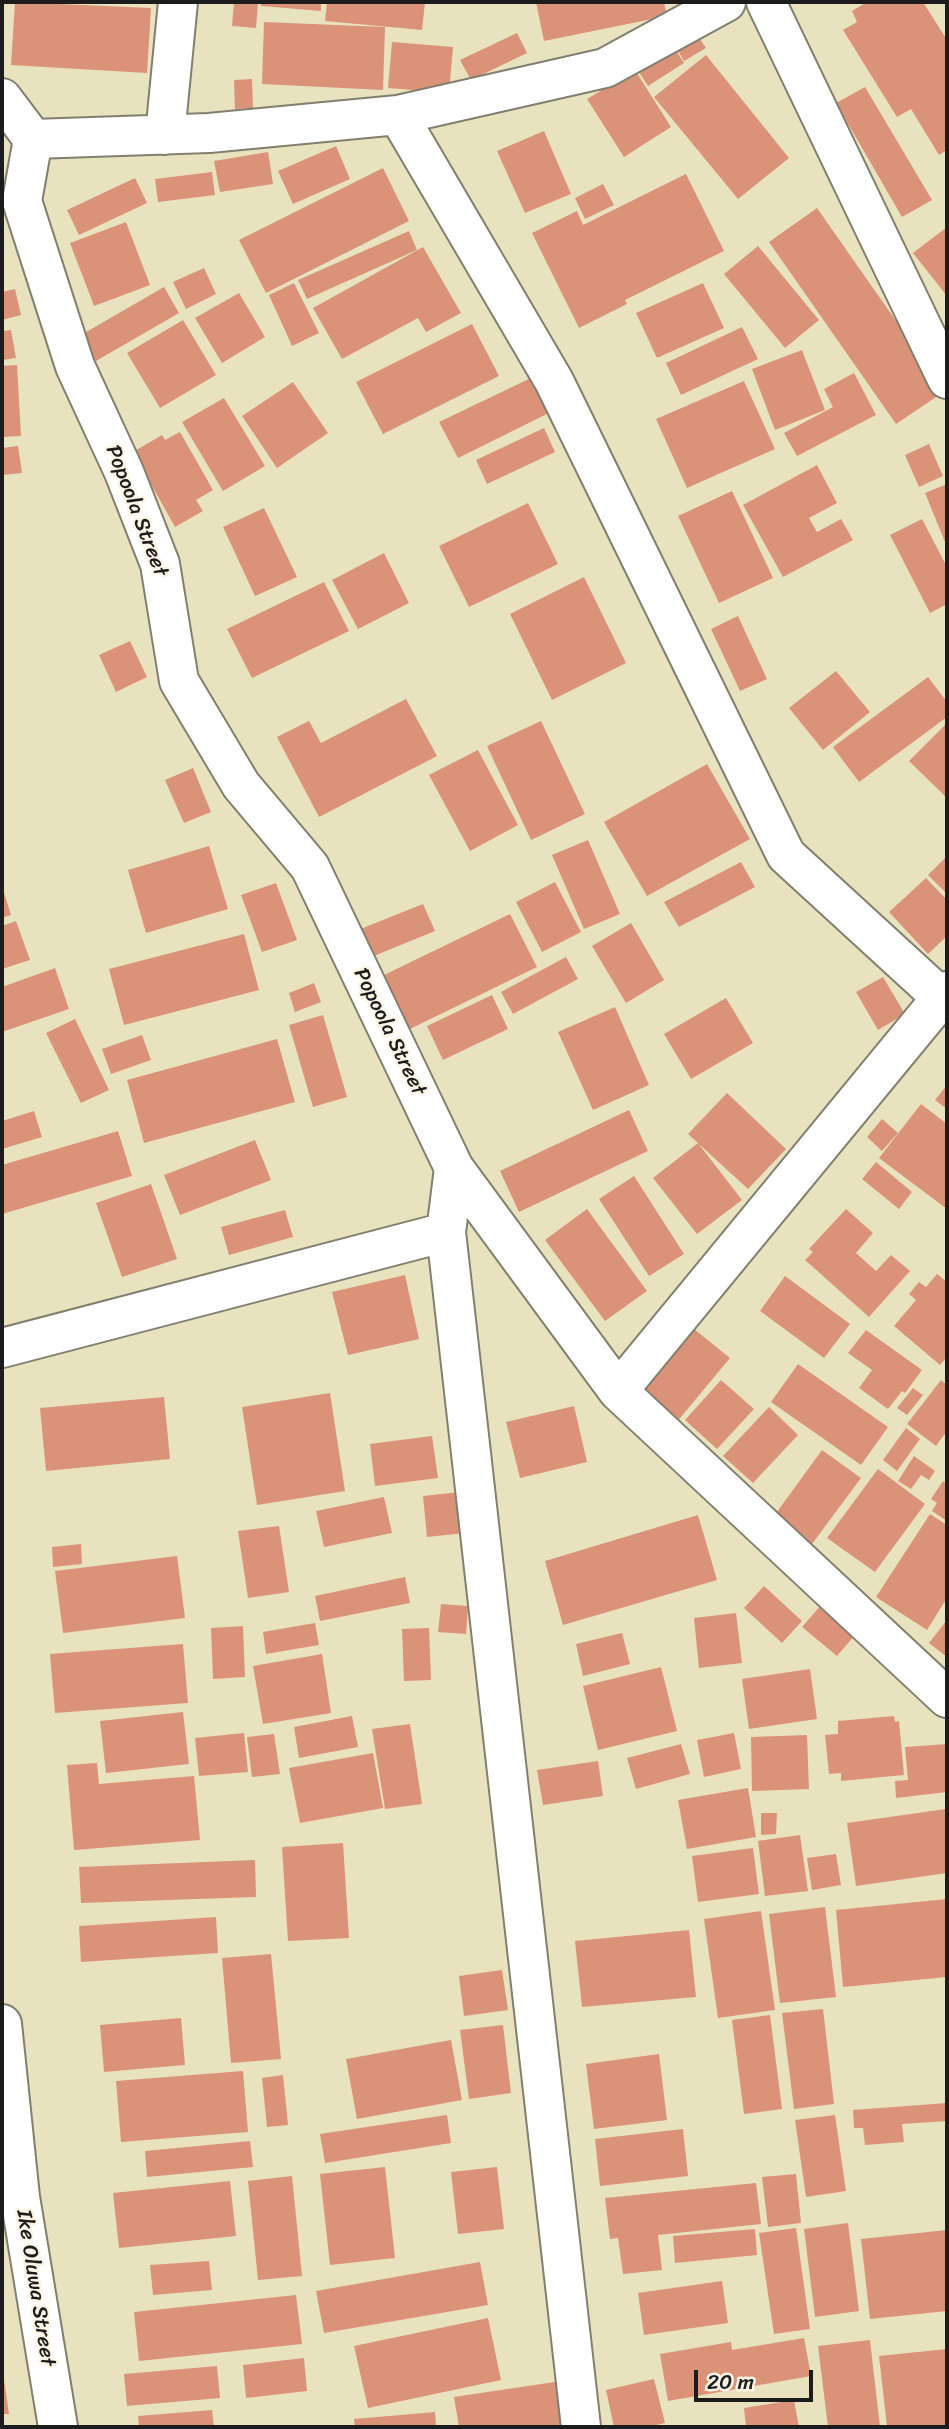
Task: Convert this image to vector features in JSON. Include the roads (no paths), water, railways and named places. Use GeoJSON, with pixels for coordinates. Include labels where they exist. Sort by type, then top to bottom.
{"type":"FeatureCollection","features":[{"type":"Feature","properties":{"kind":"street"},"geometry":{"type":"LineString","coordinates":[[165,135],[178,2]]}},
{"type":"Feature","properties":{"kind":"street"},"geometry":{"type":"LineString","coordinates":[[2,98],[33,139],[165,135],[398,115],[605,68],[726,2]]}},
{"type":"Feature","properties":{"kind":"street"},"geometry":{"type":"LineString","coordinates":[[766,2],[947,379]]}},
{"type":"Feature","properties":{"kind":"street"},"geometry":{"type":"LineString","coordinates":[[398,115],[554,382],[786,855],[944,994],[618,1391]]}},
{"type":"Feature","properties":{"kind":"street","name":"Popoola Street"},"geometry":{"type":"LineString","coordinates":[[33,139],[22,201],[75,366],[124,472],[160,564],[179,681],[241,785],[310,867],[454,1168],[618,1391],[947,1698]]}},
{"type":"Feature","properties":{"kind":"street"},"geometry":{"type":"LineString","coordinates":[[454,1168],[446,1232],[581,2427]]}},
{"type":"Feature","properties":{"kind":"street"},"geometry":{"type":"LineString","coordinates":[[2,1348],[446,1232]]}},
{"type":"Feature","properties":{"kind":"street","name":"Ike Oluwa Street"},"geometry":{"type":"LineString","coordinates":[[2,2024],[20,2197],[58,2427]]}}]}
